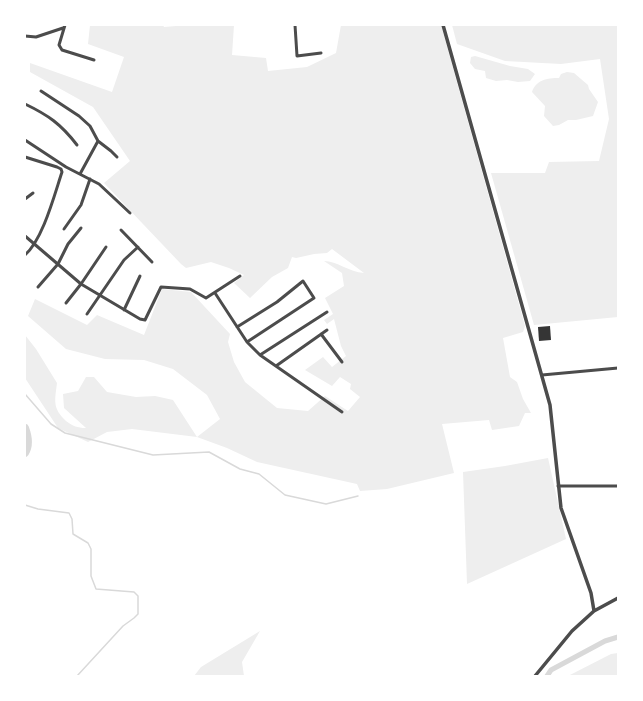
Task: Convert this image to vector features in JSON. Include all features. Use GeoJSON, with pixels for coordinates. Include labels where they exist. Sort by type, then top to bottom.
{"type":"FeatureCollection","features":[{"type":"Feature","properties":{"kind":"street"},"geometry":{"type":"LineString","coordinates":[[295,25],[297,56],[321,53]]}},
{"type":"Feature","properties":{"kind":"street"},"geometry":{"type":"LineString","coordinates":[[442,25],[542,375],[550,406],[561,508],[591,593],[594,611]]}},
{"type":"Feature","properties":{"kind":"street"},"geometry":{"type":"LineString","coordinates":[[25,36],[36,37],[64,27]]}},
{"type":"Feature","properties":{"kind":"street"},"geometry":{"type":"LineString","coordinates":[[64,27],[59,44],[62,50],[94,60]]}},
{"type":"Feature","properties":{"kind":"street"},"geometry":{"type":"LineString","coordinates":[[41,92],[79,116],[90,126],[98,141],[117,157]]}},
{"type":"Feature","properties":{"kind":"street"},"geometry":{"type":"LineString","coordinates":[[25,104],[42,112],[56,122],[76,145]]}},
{"type":"Feature","properties":{"kind":"street"},"geometry":{"type":"LineString","coordinates":[[25,140],[66,167],[99,184],[130,213]]}},
{"type":"Feature","properties":{"kind":"street"},"geometry":{"type":"LineString","coordinates":[[80,174],[98,141]]}},
{"type":"Feature","properties":{"kind":"street"},"geometry":{"type":"LineString","coordinates":[[25,157],[58,167],[62,172],[35,244],[25,255]]}},
{"type":"Feature","properties":{"kind":"street"},"geometry":{"type":"LineString","coordinates":[[64,229],[81,205],[90,179]]}},
{"type":"Feature","properties":{"kind":"street"},"geometry":{"type":"LineString","coordinates":[[25,199],[33,193]]}},
{"type":"Feature","properties":{"kind":"street"},"geometry":{"type":"LineString","coordinates":[[38,288],[58,264],[68,244],[81,228]]}},
{"type":"Feature","properties":{"kind":"street"},"geometry":{"type":"LineString","coordinates":[[121,230],[152,262]]}},
{"type":"Feature","properties":{"kind":"street"},"geometry":{"type":"LineString","coordinates":[[25,236],[81,284],[124,310],[140,319],[145,320],[161,287],[190,289],[206,298],[240,276]]}},
{"type":"Feature","properties":{"kind":"street"},"geometry":{"type":"LineString","coordinates":[[66,303],[106,247]]}},
{"type":"Feature","properties":{"kind":"street"},"geometry":{"type":"LineString","coordinates":[[87,314],[101,296],[124,260],[138,247]]}},
{"type":"Feature","properties":{"kind":"street"},"geometry":{"type":"LineString","coordinates":[[124,310],[140,276]]}},
{"type":"Feature","properties":{"kind":"street"},"geometry":{"type":"LineString","coordinates":[[237,327],[277,302],[303,281],[314,298],[247,342]]}},
{"type":"Feature","properties":{"kind":"street"},"geometry":{"type":"LineString","coordinates":[[215,293],[247,342],[260,356],[342,412]]}},
{"type":"Feature","properties":{"kind":"street"},"geometry":{"type":"LineString","coordinates":[[260,356],[327,312]]}},
{"type":"Feature","properties":{"kind":"street"},"geometry":{"type":"LineString","coordinates":[[276,366],[327,330]]}},
{"type":"Feature","properties":{"kind":"street"},"geometry":{"type":"LineString","coordinates":[[321,334],[342,362]]}},
{"type":"Feature","properties":{"kind":"street"},"geometry":{"type":"LineString","coordinates":[[542,375],[618,368]]}},
{"type":"Feature","properties":{"kind":"street"},"geometry":{"type":"LineString","coordinates":[[558,486],[618,486]]}},
{"type":"Feature","properties":{"kind":"street"},"geometry":{"type":"LineString","coordinates":[[535,676],[572,631],[594,611],[618,598]]}},
{"type":"Feature","properties":{"kind":"shaded area"},"geometry":{"type":"Polygon","coordinates":[[[90,25],[163,25],[164,27],[188,25],[234,25],[232,55],[266,58],[268,71],[307,67],[336,53],[341,25],[441,25],[525,326],[523,332],[503,338],[510,377],[517,382],[523,399],[531,413],[525,413],[519,426],[492,430],[489,420],[442,424],[454,473],[387,489],[360,491],[357,484],[257,462],[227,448],[197,437],[220,419],[207,395],[173,369],[144,360],[105,359],[66,349],[28,316],[35,299],[87,325],[97,315],[144,335],[162,289],[191,292],[230,334],[228,342],[234,362],[245,382],[277,408],[308,411],[325,396],[348,411],[360,397],[350,389],[351,384],[340,377],[332,386],[305,370],[323,357],[332,367],[346,356],[341,346],[334,319],[327,324],[324,320],[333,314],[325,298],[344,286],[342,273],[324,261],[329,261],[353,271],[364,273],[332,249],[327,253],[296,258],[292,257],[288,268],[272,277],[250,298],[234,283],[244,275],[211,262],[186,268],[104,183],[130,161],[93,107],[30,72],[30,63],[112,92],[124,57],[88,44],[90,25]]]}},
{"type":"Feature","properties":{"kind":"shaded area"},"geometry":{"type":"Polygon","coordinates":[[[452,25],[618,25],[618,317],[534,325],[491,173],[545,173],[549,162],[599,161],[609,119],[600,59],[561,64],[505,61],[457,44],[452,25]]]}},
{"type":"Feature","properties":{"kind":"shaded area"},"geometry":{"type":"Polygon","coordinates":[[[475,56],[510,66],[528,69],[535,74],[530,81],[518,82],[507,80],[496,81],[486,78],[485,71],[475,69],[470,63],[471,57],[475,56]]]}},
{"type":"Feature","properties":{"kind":"shaded area"},"geometry":{"type":"Polygon","coordinates":[[[567,72],[574,73],[588,85],[598,102],[593,116],[576,120],[568,120],[559,125],[553,126],[544,116],[545,106],[532,92],[536,85],[542,80],[559,78],[561,74],[567,72]]]}},
{"type":"Feature","properties":{"kind":"shaded area"},"geometry":{"type":"Polygon","coordinates":[[[25,335],[36,349],[57,383],[55,399],[56,408],[66,421],[71,424],[86,428],[64,408],[63,394],[78,391],[86,377],[94,377],[107,392],[136,397],[155,396],[173,400],[197,437],[132,429],[107,432],[88,442],[58,428],[25,378],[25,335]]]}},
{"type":"Feature","properties":{"kind":"shaded area"},"geometry":{"type":"Polygon","coordinates":[[[548,458],[566,539],[467,584],[463,472],[548,458]]]}},
{"type":"Feature","properties":{"kind":"shaded area"},"geometry":{"type":"Polygon","coordinates":[[[260,631],[242,662],[244,676],[194,676],[201,667],[260,631]]]}},
{"type":"Feature","properties":{"kind":"shaded area"},"geometry":{"type":"Polygon","coordinates":[[[618,653],[618,676],[568,676],[611,654],[618,653]]]}},
{"type":"Feature","properties":{"kind":"building"},"geometry":{"type":"Polygon","coordinates":[[[550,326],[551,340],[539,341],[538,327],[550,326]]]}},
{"type":"Feature","properties":{"kind":"waterway"},"geometry":{"type":"LineString","coordinates":[[25,394],[51,424],[65,433],[153,455],[209,452],[240,469],[259,474],[285,495],[326,504],[358,496]]}},
{"type":"Feature","properties":{"kind":"waterway"},"geometry":{"type":"LineString","coordinates":[[25,428],[28,440],[28,447],[25,453]]}},
{"type":"Feature","properties":{"kind":"waterway"},"geometry":{"type":"LineString","coordinates":[[25,505],[38,509],[69,513],[72,519],[73,534],[88,543],[91,549],[91,576],[96,589],[134,592],[138,596],[138,614],[123,626],[77,676]]}},
{"type":"Feature","properties":{"kind":"waterway"},"geometry":{"type":"LineString","coordinates":[[547,676],[551,670],[605,641],[618,637]]}}]}
